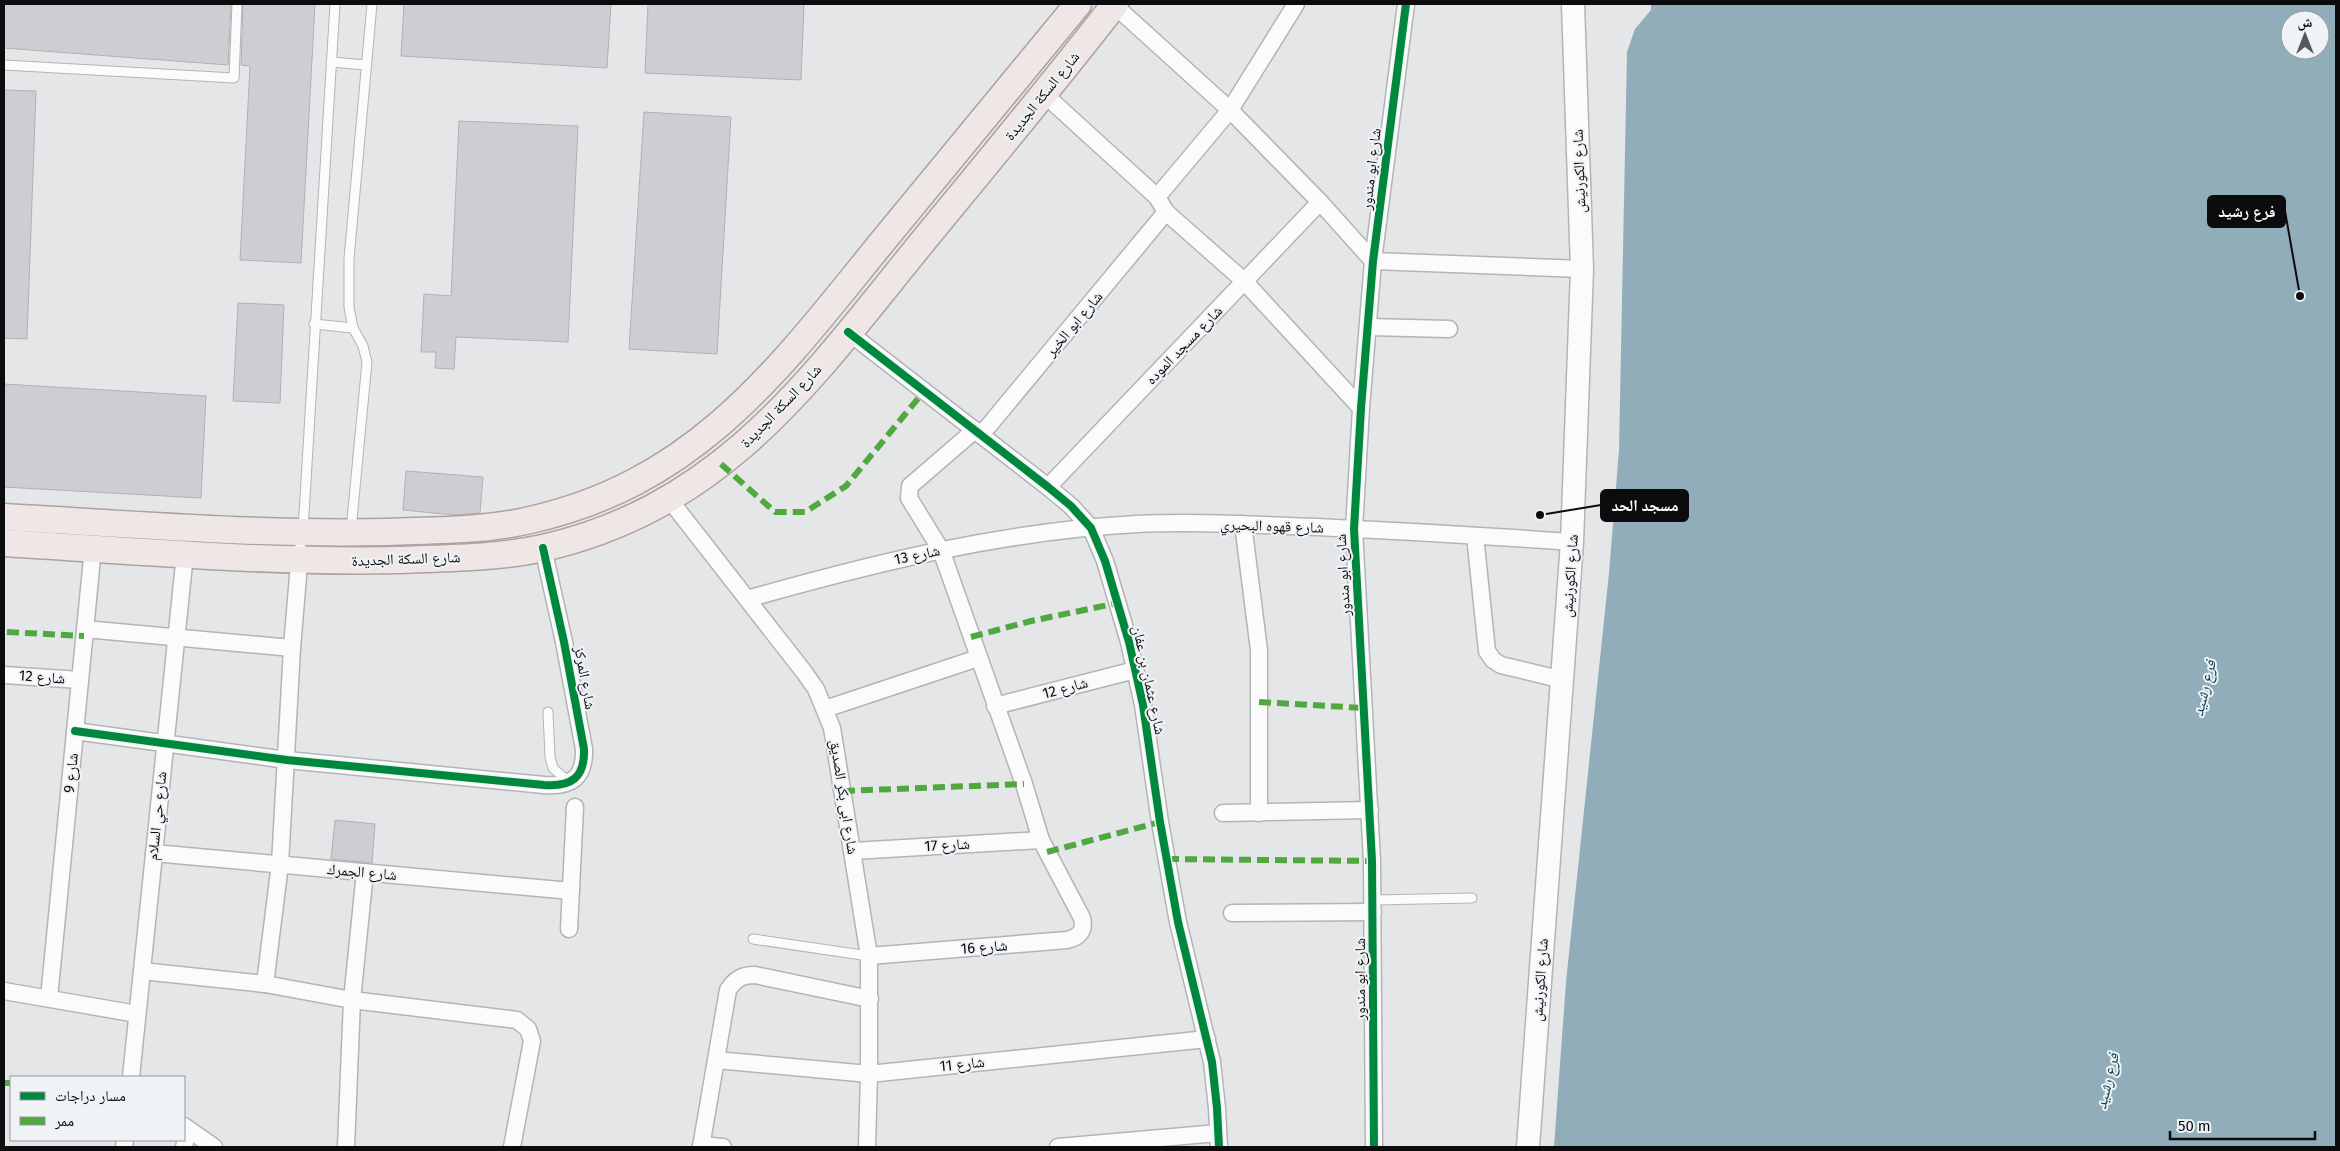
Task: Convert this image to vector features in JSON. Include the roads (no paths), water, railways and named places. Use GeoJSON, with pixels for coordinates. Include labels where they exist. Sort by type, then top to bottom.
{"type":"FeatureCollection","features":[{"type":"Feature","properties":{"kind":"main road","name":"شارع السكة الجديدة"},"geometry":{"type":"LineString","coordinates":[[4,517],[302,532],[351,533],[451,530],[490,527],[528,521],[566,511],[602,498],[637,481],[691,448],[740,408],[762,386],[1078,4]]}},
{"type":"Feature","properties":{"kind":"main road","name":"شارع السكة الجديدة"},"geometry":{"type":"LineString","coordinates":[[4,542],[299,561],[454,558],[498,555],[543,548],[586,536],[629,520],[669,499],[721,464],[765,426],[848,332],[1044,94],[1115,4]]}},
{"type":"Feature","properties":{"kind":"main road","name":"شارع الكورنيش"},"geometry":{"type":"LineString","coordinates":[[1528,1147],[1572,542],[1582,269],[1573,4]]}},
{"type":"Feature","properties":{"kind":"street"},"geometry":{"type":"LineString","coordinates":[[1115,4],[1230,110],[1320,202],[1373,261],[1582,269]]}},
{"type":"Feature","properties":{"kind":"street"},"geometry":{"type":"LineString","coordinates":[[1156,197],[1230,110],[1296,4]]}},
{"type":"Feature","properties":{"kind":"street","name":"شارع ابو مندور"},"geometry":{"type":"LineString","coordinates":[[1374,1147],[1373,906],[1370,810],[1354,529],[1361,408],[1373,261],[1406,4]]}},
{"type":"Feature","properties":{"kind":"street"},"geometry":{"type":"LineString","coordinates":[[1044,94],[1156,197],[1166,212],[1244,282],[1361,408]]}},
{"type":"Feature","properties":{"kind":"street","name":"شارع مسجد الموده"},"geometry":{"type":"LineString","coordinates":[[1048,488],[1320,202]]}},
{"type":"Feature","properties":{"kind":"street","name":"شارع ابو الخير"},"geometry":{"type":"LineString","coordinates":[[941,550],[909,498],[910,486],[978,432],[1166,212]]}},
{"type":"Feature","properties":{"kind":"street"},"geometry":{"type":"LineString","coordinates":[[1368,327],[1449,329]]}},
{"type":"Feature","properties":{"kind":"street","name":"شارع عثمان بن عفان"},"geometry":{"type":"LineString","coordinates":[[848,332],[1071,506],[1091,528],[1118,603],[1135,670],[1178,922],[1193,990],[1207,1039],[1215,1085],[1218,1140]]}},
{"type":"Feature","properties":{"kind":"street","name":"شارع ابى بكر الصديق"},"geometry":{"type":"LineString","coordinates":[[669,499],[804,672],[825,709],[836,748],[870,956],[870,1074],[867,1147]]}},
{"type":"Feature","properties":{"kind":"street","name":"شارع قهوه البحيري"},"geometry":{"type":"LineString","coordinates":[[1091,528],[1155,524],[1243,524],[1572,542]]}},
{"type":"Feature","properties":{"kind":"street"},"geometry":{"type":"LineString","coordinates":[[1243,524],[1259,650],[1259,813]]}},
{"type":"Feature","properties":{"kind":"street","name":"شارع 13"},"geometry":{"type":"LineString","coordinates":[[747,599],[844,571],[941,550],[1091,528]]}},
{"type":"Feature","properties":{"kind":"street"},"geometry":{"type":"LineString","coordinates":[[265,984],[280,864],[292,648],[302,532]]}},
{"type":"Feature","properties":{"kind":"street"},"geometry":{"type":"LineString","coordinates":[[1475,536],[1487,651],[1492,660],[1501,665],[1563,680]]}},
{"type":"Feature","properties":{"kind":"street","name":"شارع 9"},"geometry":{"type":"LineString","coordinates":[[49,998],[93,548]]}},
{"type":"Feature","properties":{"kind":"street","name":"شارع المركز"},"geometry":{"type":"LineString","coordinates":[[543,548],[564,642],[584,749],[585,762],[579,774],[570,783]]}},
{"type":"Feature","properties":{"kind":"street"},"geometry":{"type":"LineString","coordinates":[[941,550],[1041,840]]}},
{"type":"Feature","properties":{"kind":"street","name":"شارع حي السلام"},"geometry":{"type":"LineString","coordinates":[[131,1076],[185,554]]}},
{"type":"Feature","properties":{"kind":"street"},"geometry":{"type":"LineString","coordinates":[[85,629],[175,639],[292,648]]}},
{"type":"Feature","properties":{"kind":"street"},"geometry":{"type":"LineString","coordinates":[[825,709],[978,658]]}},
{"type":"Feature","properties":{"kind":"street","name":"شارع 12"},"geometry":{"type":"LineString","coordinates":[[995,706],[1135,670]]}},
{"type":"Feature","properties":{"kind":"street","name":"شارع 12"},"geometry":{"type":"LineString","coordinates":[[4,675],[80,680]]}},
{"type":"Feature","properties":{"kind":"street"},"geometry":{"type":"LineString","coordinates":[[75,731],[287,760],[544,785],[570,783]]}},
{"type":"Feature","properties":{"kind":"street"},"geometry":{"type":"LineString","coordinates":[[569,930],[575,807]]}},
{"type":"Feature","properties":{"kind":"street"},"geometry":{"type":"LineString","coordinates":[[1223,813],[1370,810]]}},
{"type":"Feature","properties":{"kind":"street","name":"شارع 17"},"geometry":{"type":"LineString","coordinates":[[853,851],[1041,840]]}},
{"type":"Feature","properties":{"kind":"street","name":"شارع 16"},"geometry":{"type":"LineString","coordinates":[[870,956],[1075,938],[1081,933],[1084,926],[1082,918],[1041,840]]}},
{"type":"Feature","properties":{"kind":"street","name":"شارع الجمرك"},"geometry":{"type":"LineString","coordinates":[[154,853],[571,891]]}},
{"type":"Feature","properties":{"kind":"street"},"geometry":{"type":"LineString","coordinates":[[346,1147],[352,1000],[365,872]]}},
{"type":"Feature","properties":{"kind":"street"},"geometry":{"type":"LineString","coordinates":[[1232,913],[1373,906]]}},
{"type":"Feature","properties":{"kind":"street"},"geometry":{"type":"LineString","coordinates":[[142,971],[265,984],[352,1000],[517,1020],[528,1029],[532,1041],[512,1147]]}},
{"type":"Feature","properties":{"kind":"street"},"geometry":{"type":"LineString","coordinates":[[723,1147],[701,1146],[728,990],[739,978],[755,975],[870,999]]}},
{"type":"Feature","properties":{"kind":"street"},"geometry":{"type":"LineString","coordinates":[[4,991],[138,1014]]}},
{"type":"Feature","properties":{"kind":"street","name":"شارع 11"},"geometry":{"type":"LineString","coordinates":[[716,1060],[870,1074],[1207,1039]]}},
{"type":"Feature","properties":{"kind":"street"},"geometry":{"type":"LineString","coordinates":[[186,1127],[214,1147]]}},
{"type":"Feature","properties":{"kind":"street"},"geometry":{"type":"LineString","coordinates":[[1058,1147],[1218,1140]]}},
{"type":"Feature","properties":{"kind":"lane"},"geometry":{"type":"LineString","coordinates":[[4,65],[234,78],[237,4]]}},
{"type":"Feature","properties":{"kind":"lane"},"geometry":{"type":"LineString","coordinates":[[302,532],[335,4]]}},
{"type":"Feature","properties":{"kind":"lane"},"geometry":{"type":"LineString","coordinates":[[351,533],[367,362],[363,346],[354,328],[349,307],[349,259],[372,4]]}},
{"type":"Feature","properties":{"kind":"lane"},"geometry":{"type":"LineString","coordinates":[[331,62],[366,65]]}},
{"type":"Feature","properties":{"kind":"lane"},"geometry":{"type":"LineString","coordinates":[[314,324],[354,328]]}},
{"type":"Feature","properties":{"kind":"lane"},"geometry":{"type":"LineString","coordinates":[[548,712],[550,757],[553,768],[570,783]]}},
{"type":"Feature","properties":{"kind":"lane"},"geometry":{"type":"LineString","coordinates":[[1373,906],[1472,898]]}},
{"type":"Feature","properties":{"kind":"lane"},"geometry":{"type":"LineString","coordinates":[[753,940],[870,956]]}},
{"type":"Feature","properties":{"kind":"water"},"geometry":{"type":"Polygon","coordinates":[[[1651,4],[2336,4],[2336,1147],[1554,1147],[1566,982],[1609,573],[1619,450],[1627,52],[1635,29],[1651,10],[1651,4]]]}},
{"type":"Feature","properties":{"kind":"place","name":"فرع رشيد"},"geometry":{"type":"Point","coordinates":[2300,296]}},
{"type":"Feature","properties":{"kind":"place","name":"مسجد الحد"},"geometry":{"type":"Point","coordinates":[1540,515]}}]}
